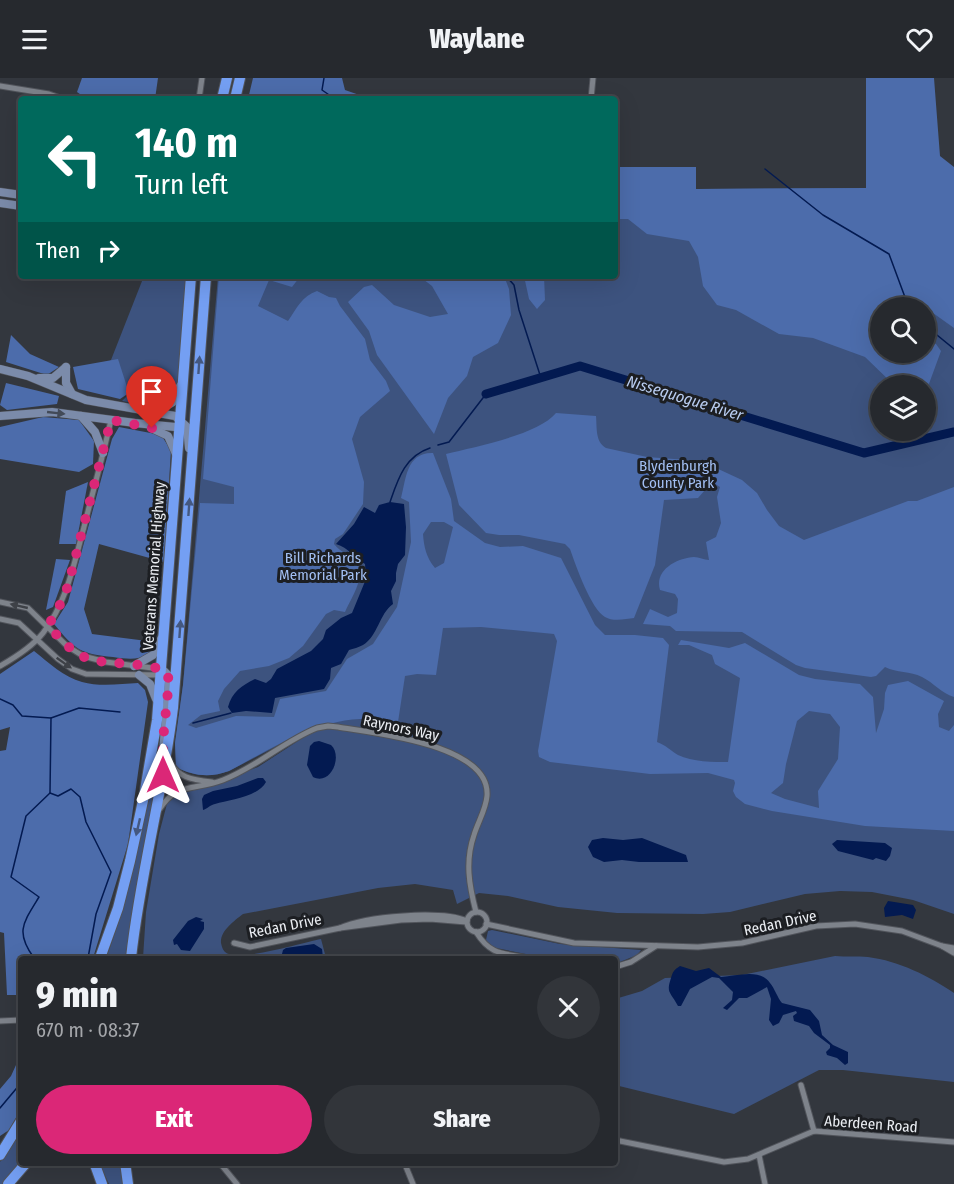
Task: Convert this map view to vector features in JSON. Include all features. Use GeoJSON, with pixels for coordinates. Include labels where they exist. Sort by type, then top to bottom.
{"type":"FeatureCollection","features":[{"type":"Feature","properties":{"kind":"highway"},"geometry":{"type":"LineString","coordinates":[[223,96],[227,78]]}},
{"type":"Feature","properties":{"kind":"highway"},"geometry":{"type":"LineString","coordinates":[[236,96],[240,78]]}},
{"type":"Feature","properties":{"kind":"highway","name":"Veterans Memorial Highway"},"geometry":{"type":"LineString","coordinates":[[101,956],[118,908],[130,861],[149,771],[158,710],[163,672],[177,456],[182,423],[183,376],[191,279]]}},
{"type":"Feature","properties":{"kind":"highway","name":"Veterans Memorial Highway"},"geometry":{"type":"LineString","coordinates":[[131,956],[135,916],[168,747],[178,660],[206,279]]}},
{"type":"Feature","properties":{"kind":"highway"},"geometry":{"type":"LineString","coordinates":[[136,956],[141,891]]}},
{"type":"Feature","properties":{"kind":"highway"},"geometry":{"type":"LineString","coordinates":[[0,1155],[18,1126]]}},
{"type":"Feature","properties":{"kind":"highway"},"geometry":{"type":"LineString","coordinates":[[8,1184],[25,1166]]}},
{"type":"Feature","properties":{"kind":"highway"},"geometry":{"type":"LineString","coordinates":[[95,1166],[102,1184]]}},
{"type":"Feature","properties":{"kind":"highway"},"geometry":{"type":"LineString","coordinates":[[126,1166],[128,1184]]}},
{"type":"Feature","properties":{"kind":"street"},"geometry":{"type":"LineString","coordinates":[[199,96],[202,78]]}},
{"type":"Feature","properties":{"kind":"street"},"geometry":{"type":"LineString","coordinates":[[591,96],[593,78]]}},
{"type":"Feature","properties":{"kind":"street"},"geometry":{"type":"LineString","coordinates":[[0,86],[55,96]]}},
{"type":"Feature","properties":{"kind":"street"},"geometry":{"type":"LineString","coordinates":[[0,192],[18,195]]}},
{"type":"Feature","properties":{"kind":"street"},"geometry":{"type":"LineString","coordinates":[[0,203],[18,206]]}},
{"type":"Feature","properties":{"kind":"street"},"geometry":{"type":"LineString","coordinates":[[28,376],[53,378],[66,367],[66,383],[74,396]]}},
{"type":"Feature","properties":{"kind":"street"},"geometry":{"type":"LineString","coordinates":[[0,369],[28,376],[74,396],[104,404],[158,411],[182,423],[188,433],[191,477]]}},
{"type":"Feature","properties":{"kind":"street"},"geometry":{"type":"LineString","coordinates":[[158,411],[174,400],[183,376]]}},
{"type":"Feature","properties":{"kind":"street"},"geometry":{"type":"LineString","coordinates":[[0,416],[42,412],[135,423],[182,423],[195,416]]}},
{"type":"Feature","properties":{"kind":"street"},"geometry":{"type":"LineString","coordinates":[[81,416],[95,432],[103,453]]}},
{"type":"Feature","properties":{"kind":"street"},"geometry":{"type":"LineString","coordinates":[[0,666],[37,640],[59,607],[68,586],[111,420]]}},
{"type":"Feature","properties":{"kind":"street"},"geometry":{"type":"LineString","coordinates":[[135,423],[165,434],[170,439],[177,456]]}},
{"type":"Feature","properties":{"kind":"street"},"geometry":{"type":"LineString","coordinates":[[0,602],[28,608],[67,646],[83,656],[101,662],[163,672],[169,681],[163,740],[163,775]]}},
{"type":"Feature","properties":{"kind":"street"},"geometry":{"type":"LineString","coordinates":[[0,620],[19,623],[58,659],[72,669],[86,674],[138,675],[163,672],[173,669],[178,660]]}},
{"type":"Feature","properties":{"kind":"street"},"geometry":{"type":"LineString","coordinates":[[134,666],[155,652],[165,630]]}},
{"type":"Feature","properties":{"kind":"street"},"geometry":{"type":"LineString","coordinates":[[138,675],[146,680],[153,689],[158,710]]}},
{"type":"Feature","properties":{"kind":"street","name":"Raynors Way"},"geometry":{"type":"LineString","coordinates":[[155,818],[166,799],[174,792],[217,782],[260,761],[307,732],[328,726],[419,741],[444,749],[477,770],[483,778],[487,790],[486,802],[468,858],[470,884],[476,912]]}},
{"type":"Feature","properties":{"kind":"street"},"geometry":{"type":"LineString","coordinates":[[168,747],[171,764],[181,774],[190,779],[217,782]]}},
{"type":"Feature","properties":{"kind":"street"},"geometry":{"type":"LineString","coordinates":[[476,912],[484,915],[486,924],[481,931],[476,932],[470,930],[467,922],[470,914],[476,912]]}},
{"type":"Feature","properties":{"kind":"street","name":"Redan Drive"},"geometry":{"type":"LineString","coordinates":[[234,943],[250,947],[381,920],[453,917],[467,922]]}},
{"type":"Feature","properties":{"kind":"street","name":"Redan Drive"},"geometry":{"type":"LineString","coordinates":[[486,924],[574,943],[656,946],[725,946],[801,928],[845,924],[868,925],[902,931],[954,953]]}},
{"type":"Feature","properties":{"kind":"street"},"geometry":{"type":"LineString","coordinates":[[476,932],[485,946],[492,950],[520,956]]}},
{"type":"Feature","properties":{"kind":"street"},"geometry":{"type":"LineString","coordinates":[[618,966],[631,962],[656,946]]}},
{"type":"Feature","properties":{"kind":"street","name":"Redan Drive"},"geometry":{"type":"LineString","coordinates":[[942,946],[954,948]]}},
{"type":"Feature","properties":{"kind":"street"},"geometry":{"type":"LineString","coordinates":[[0,1021],[18,1020]]}},
{"type":"Feature","properties":{"kind":"street"},"geometry":{"type":"LineString","coordinates":[[801,1084],[814,1131]]}},
{"type":"Feature","properties":{"kind":"street","name":"Aberdeen Road"},"geometry":{"type":"LineString","coordinates":[[618,1141],[724,1162],[759,1155],[814,1131],[954,1142]]}},
{"type":"Feature","properties":{"kind":"street"},"geometry":{"type":"LineString","coordinates":[[759,1155],[765,1184]]}},
{"type":"Feature","properties":{"kind":"street"},"geometry":{"type":"LineString","coordinates":[[222,1166],[237,1184]]}},
{"type":"Feature","properties":{"kind":"street"},"geometry":{"type":"LineString","coordinates":[[406,1166],[413,1184]]}},
{"type":"Feature","properties":{"kind":"green space"},"geometry":{"type":"Polygon","coordinates":[[[82,78],[158,78],[155,96],[83,96],[77,92],[82,78]]]}},
{"type":"Feature","properties":{"kind":"green space"},"geometry":{"type":"Polygon","coordinates":[[[253,78],[342,78],[345,90],[362,96],[249,96],[253,78]]]}},
{"type":"Feature","properties":{"kind":"green space"},"geometry":{"type":"Polygon","coordinates":[[[866,78],[933,186],[954,186],[954,914],[913,900],[872,892],[840,891],[805,894],[730,912],[617,913],[558,907],[508,896],[479,893],[457,904],[453,890],[415,884],[378,888],[243,914],[228,927],[221,939],[221,945],[229,954],[247,955],[321,939],[325,956],[143,956],[146,912],[159,834],[168,800],[177,793],[203,787],[258,767],[321,726],[308,730],[229,771],[215,775],[202,775],[176,767],[175,744],[183,685],[218,279],[618,279],[618,167],[696,167],[696,189],[866,188],[866,78]]]}},
{"type":"Feature","properties":{"kind":"green space"},"geometry":{"type":"Polygon","coordinates":[[[866,78],[934,78],[940,156],[954,167],[954,328],[936,315],[936,297],[870,297],[870,362],[865,357],[813,338],[779,334],[736,310],[717,305],[703,286],[698,257],[689,241],[647,234],[628,219],[618,219],[618,167],[696,167],[696,189],[866,188],[866,78]]]}},
{"type":"Feature","properties":{"kind":"green space"},"geometry":{"type":"Polygon","coordinates":[[[143,279],[187,279],[178,389],[171,397],[158,405],[146,406],[122,401],[131,392],[129,389],[82,385],[111,360],[143,279]]]}},
{"type":"Feature","properties":{"kind":"green space","name":"Bill Richards Memorial Park"},"geometry":{"type":"Polygon","coordinates":[[[219,279],[298,279],[292,287],[269,280],[258,306],[288,321],[300,303],[312,293],[317,291],[336,298],[365,339],[370,360],[386,381],[390,391],[360,417],[352,439],[364,482],[363,504],[343,534],[335,539],[334,544],[356,562],[360,574],[359,580],[345,612],[334,610],[326,614],[303,646],[289,658],[269,666],[240,671],[224,689],[218,701],[220,711],[201,715],[188,725],[196,728],[236,716],[274,717],[280,699],[326,691],[347,659],[373,644],[397,607],[411,542],[409,502],[401,498],[406,476],[412,462],[417,457],[433,453],[451,499],[454,521],[485,543],[500,547],[523,546],[561,558],[595,625],[605,635],[663,638],[669,645],[657,742],[678,755],[690,759],[728,762],[740,678],[715,664],[712,655],[689,645],[678,645],[681,640],[729,648],[745,643],[799,675],[860,684],[873,697],[876,733],[884,709],[888,685],[908,681],[944,701],[938,714],[939,727],[949,731],[954,725],[954,831],[865,826],[772,811],[745,804],[736,797],[733,791],[734,780],[708,773],[650,774],[550,762],[539,757],[538,751],[557,641],[554,634],[481,627],[443,628],[436,675],[405,676],[398,722],[374,719],[330,724],[289,739],[229,771],[208,775],[182,770],[176,767],[175,743],[183,685],[200,503],[234,504],[234,487],[203,479],[219,279]],[[431,522],[423,534],[426,552],[435,568],[444,563],[453,527],[444,522],[431,522]],[[809,711],[797,721],[783,783],[771,793],[819,808],[818,791],[838,759],[840,727],[830,714],[809,711]]]}},
{"type":"Feature","properties":{"kind":"green space"},"geometry":{"type":"Polygon","coordinates":[[[423,279],[505,279],[509,289],[511,315],[498,343],[473,357],[467,376],[448,398],[434,434],[377,355],[369,331],[348,302],[364,287],[372,285],[394,305],[430,317],[448,314],[432,286],[423,279]]]}},
{"type":"Feature","properties":{"kind":"green space"},"geometry":{"type":"Polygon","coordinates":[[[525,279],[544,279],[545,300],[537,309],[529,299],[525,279]]]}},
{"type":"Feature","properties":{"kind":"green space"},"geometry":{"type":"Polygon","coordinates":[[[11,335],[30,354],[59,367],[47,375],[6,362],[11,335]]]}},
{"type":"Feature","properties":{"kind":"green space"},"geometry":{"type":"Polygon","coordinates":[[[936,344],[941,351],[932,375],[884,375],[871,363],[936,363],[936,344]]]}},
{"type":"Feature","properties":{"kind":"green space"},"geometry":{"type":"Polygon","coordinates":[[[118,359],[129,393],[120,399],[78,389],[73,367],[118,359]]]}},
{"type":"Feature","properties":{"kind":"green space"},"geometry":{"type":"Polygon","coordinates":[[[6,383],[59,396],[57,404],[7,410],[0,405],[6,383]]]}},
{"type":"Feature","properties":{"kind":"green space","name":"Blydenburgh County Park"},"geometry":{"type":"Polygon","coordinates":[[[556,413],[596,416],[598,438],[606,448],[647,457],[701,461],[742,480],[757,493],[779,526],[804,540],[908,501],[917,501],[954,487],[954,697],[922,677],[885,667],[876,676],[871,677],[805,668],[796,665],[742,632],[676,631],[670,626],[643,624],[650,609],[668,617],[677,613],[678,599],[675,594],[660,590],[660,577],[668,566],[687,558],[696,557],[709,560],[706,542],[716,537],[721,523],[717,497],[720,487],[712,482],[698,498],[664,500],[655,565],[634,618],[612,619],[600,612],[584,586],[570,549],[565,544],[519,535],[486,533],[459,505],[446,454],[521,434],[547,421],[556,413]]]}},
{"type":"Feature","properties":{"kind":"green space"},"geometry":{"type":"Polygon","coordinates":[[[43,417],[79,420],[94,441],[93,464],[79,472],[0,459],[0,427],[43,417]]]}},
{"type":"Feature","properties":{"kind":"green space"},"geometry":{"type":"Polygon","coordinates":[[[119,427],[161,435],[171,450],[164,562],[99,544],[84,609],[92,634],[155,642],[150,655],[136,658],[102,656],[86,652],[73,645],[54,624],[68,602],[112,439],[119,427]]]}},
{"type":"Feature","properties":{"kind":"green space"},"geometry":{"type":"Polygon","coordinates":[[[88,482],[76,544],[59,544],[66,491],[88,482]]]}},
{"type":"Feature","properties":{"kind":"green space"},"geometry":{"type":"Polygon","coordinates":[[[56,559],[70,560],[53,607],[46,610],[56,559]]]}},
{"type":"Feature","properties":{"kind":"green space"},"geometry":{"type":"Polygon","coordinates":[[[34,651],[75,680],[103,685],[138,683],[145,690],[148,702],[128,844],[94,956],[18,956],[18,995],[7,995],[4,933],[0,932],[0,751],[6,750],[10,727],[0,730],[0,674],[34,651]]]}},
{"type":"Feature","properties":{"kind":"green space"},"geometry":{"type":"Polygon","coordinates":[[[154,773],[154,793],[128,956],[107,956],[128,890],[154,773]]]}},
{"type":"Feature","properties":{"kind":"green space"},"geometry":{"type":"Polygon","coordinates":[[[488,931],[560,944],[641,950],[637,955],[618,963],[618,956],[536,956],[496,948],[488,944],[486,940],[488,931]]]}},
{"type":"Feature","properties":{"kind":"green space"},"geometry":{"type":"Polygon","coordinates":[[[835,956],[880,959],[924,975],[954,993],[954,1082],[843,1070],[819,1070],[734,1114],[618,1086],[618,998],[642,991],[665,978],[742,975],[835,956]]]}},
{"type":"Feature","properties":{"kind":"green space"},"geometry":{"type":"Polygon","coordinates":[[[18,1061],[18,1114],[9,1130],[0,1136],[0,1089],[11,1076],[18,1061]]]}},
{"type":"Feature","properties":{"kind":"green space"},"geometry":{"type":"Polygon","coordinates":[[[18,1133],[19,1166],[3,1184],[0,1184],[0,1162],[18,1133]]]}},
{"type":"Feature","properties":{"kind":"green space"},"geometry":{"type":"Polygon","coordinates":[[[100,1166],[123,1166],[125,1184],[109,1184],[100,1166]]]}},
{"type":"Feature","properties":{"kind":"shaded area"},"geometry":{"type":"Polygon","coordinates":[[[390,502],[404,504],[405,555],[398,564],[396,581],[391,591],[393,604],[388,608],[372,636],[363,645],[349,650],[341,664],[331,668],[330,679],[324,689],[275,698],[272,713],[246,711],[232,713],[228,707],[241,687],[255,679],[266,683],[277,669],[311,651],[323,639],[326,630],[341,618],[352,613],[366,579],[365,564],[336,544],[354,524],[364,507],[375,513],[379,505],[390,502]]]}},
{"type":"Feature","properties":{"kind":"shaded area"},"geometry":{"type":"Polygon","coordinates":[[[319,741],[331,745],[336,756],[330,774],[319,779],[313,777],[307,765],[310,746],[319,741]]]}},
{"type":"Feature","properties":{"kind":"shaded area"},"geometry":{"type":"Polygon","coordinates":[[[263,778],[266,782],[257,791],[203,810],[204,795],[263,778]]]}},
{"type":"Feature","properties":{"kind":"shaded area"},"geometry":{"type":"Polygon","coordinates":[[[603,838],[623,840],[642,838],[686,855],[688,862],[622,860],[604,862],[593,857],[588,847],[592,840],[603,838]]]}},
{"type":"Feature","properties":{"kind":"shaded area"},"geometry":{"type":"Polygon","coordinates":[[[837,840],[885,843],[892,848],[886,861],[876,858],[873,860],[838,851],[832,844],[837,840]]]}},
{"type":"Feature","properties":{"kind":"shaded area"},"geometry":{"type":"Polygon","coordinates":[[[888,901],[913,905],[916,910],[913,919],[902,915],[885,917],[884,908],[888,901]]]}},
{"type":"Feature","properties":{"kind":"shaded area"},"geometry":{"type":"Polygon","coordinates":[[[196,917],[203,919],[200,921],[204,922],[204,929],[190,951],[181,950],[177,944],[174,945],[173,940],[188,921],[196,917]]]}},
{"type":"Feature","properties":{"kind":"shaded area"},"geometry":{"type":"Polygon","coordinates":[[[314,944],[322,949],[323,956],[286,956],[282,954],[286,948],[314,944]]]}},
{"type":"Feature","properties":{"kind":"shaded area"},"geometry":{"type":"Polygon","coordinates":[[[680,966],[696,971],[709,968],[721,977],[754,974],[766,978],[782,1003],[810,1010],[819,1021],[822,1035],[833,1045],[848,1052],[848,1063],[845,1065],[837,1058],[827,1055],[826,1052],[830,1045],[814,1033],[809,1026],[794,1021],[793,1016],[797,1013],[796,1011],[783,1015],[779,1023],[773,1026],[769,1020],[771,999],[767,987],[747,998],[739,998],[727,1010],[723,1008],[732,1000],[733,992],[719,978],[712,977],[690,989],[681,1006],[678,1006],[669,987],[673,972],[680,966]]]}},
{"type":"Feature","properties":{"kind":"waterway"},"geometry":{"type":"LineString","coordinates":[[324,78],[322,90],[331,96]]}},
{"type":"Feature","properties":{"kind":"waterway"},"geometry":{"type":"LineString","coordinates":[[765,169],[823,215],[889,254],[905,297]]}},
{"type":"Feature","properties":{"kind":"waterway"},"geometry":{"type":"LineString","coordinates":[[509,279],[514,285],[519,310],[541,378]]}},
{"type":"Feature","properties":{"kind":"waterway"},"geometry":{"type":"LineString","coordinates":[[936,334],[954,349]]}},
{"type":"Feature","properties":{"kind":"waterway","name":"Nissequogue River"},"geometry":{"type":"LineString","coordinates":[[486,394],[580,366],[864,453],[954,432]]}},
{"type":"Feature","properties":{"kind":"waterway","name":"Nissequogue River"},"geometry":{"type":"LineString","coordinates":[[438,445],[449,442],[486,394]]}},
{"type":"Feature","properties":{"kind":"waterway","name":"Nissequogue River"},"geometry":{"type":"LineString","coordinates":[[390,502],[408,463],[430,448]]}},
{"type":"Feature","properties":{"kind":"waterway","name":"Nissequogue River"},"geometry":{"type":"LineString","coordinates":[[0,699],[13,705],[22,716],[51,718],[79,708],[120,712]]}},
{"type":"Feature","properties":{"kind":"waterway"},"geometry":{"type":"LineString","coordinates":[[193,723],[231,713]]}},
{"type":"Feature","properties":{"kind":"waterway"},"geometry":{"type":"LineString","coordinates":[[33,956],[25,941],[23,927],[39,897],[11,877],[26,816],[50,793],[51,718]]}},
{"type":"Feature","properties":{"kind":"waterway"},"geometry":{"type":"LineString","coordinates":[[50,793],[58,796],[71,789],[80,797],[86,822],[111,872],[96,914],[88,956]]}},
{"type":"Feature","properties":{"kind":"waterway"},"geometry":{"type":"LineString","coordinates":[[0,1108],[18,1087]]}},
{"type":"Feature","properties":{"kind":"route"},"geometry":{"type":"LineString","coordinates":[[152,428],[111,420],[68,586],[48,626],[67,646],[83,656],[101,662],[162,669],[167,673],[169,681],[163,740],[163,775]]}}]}
